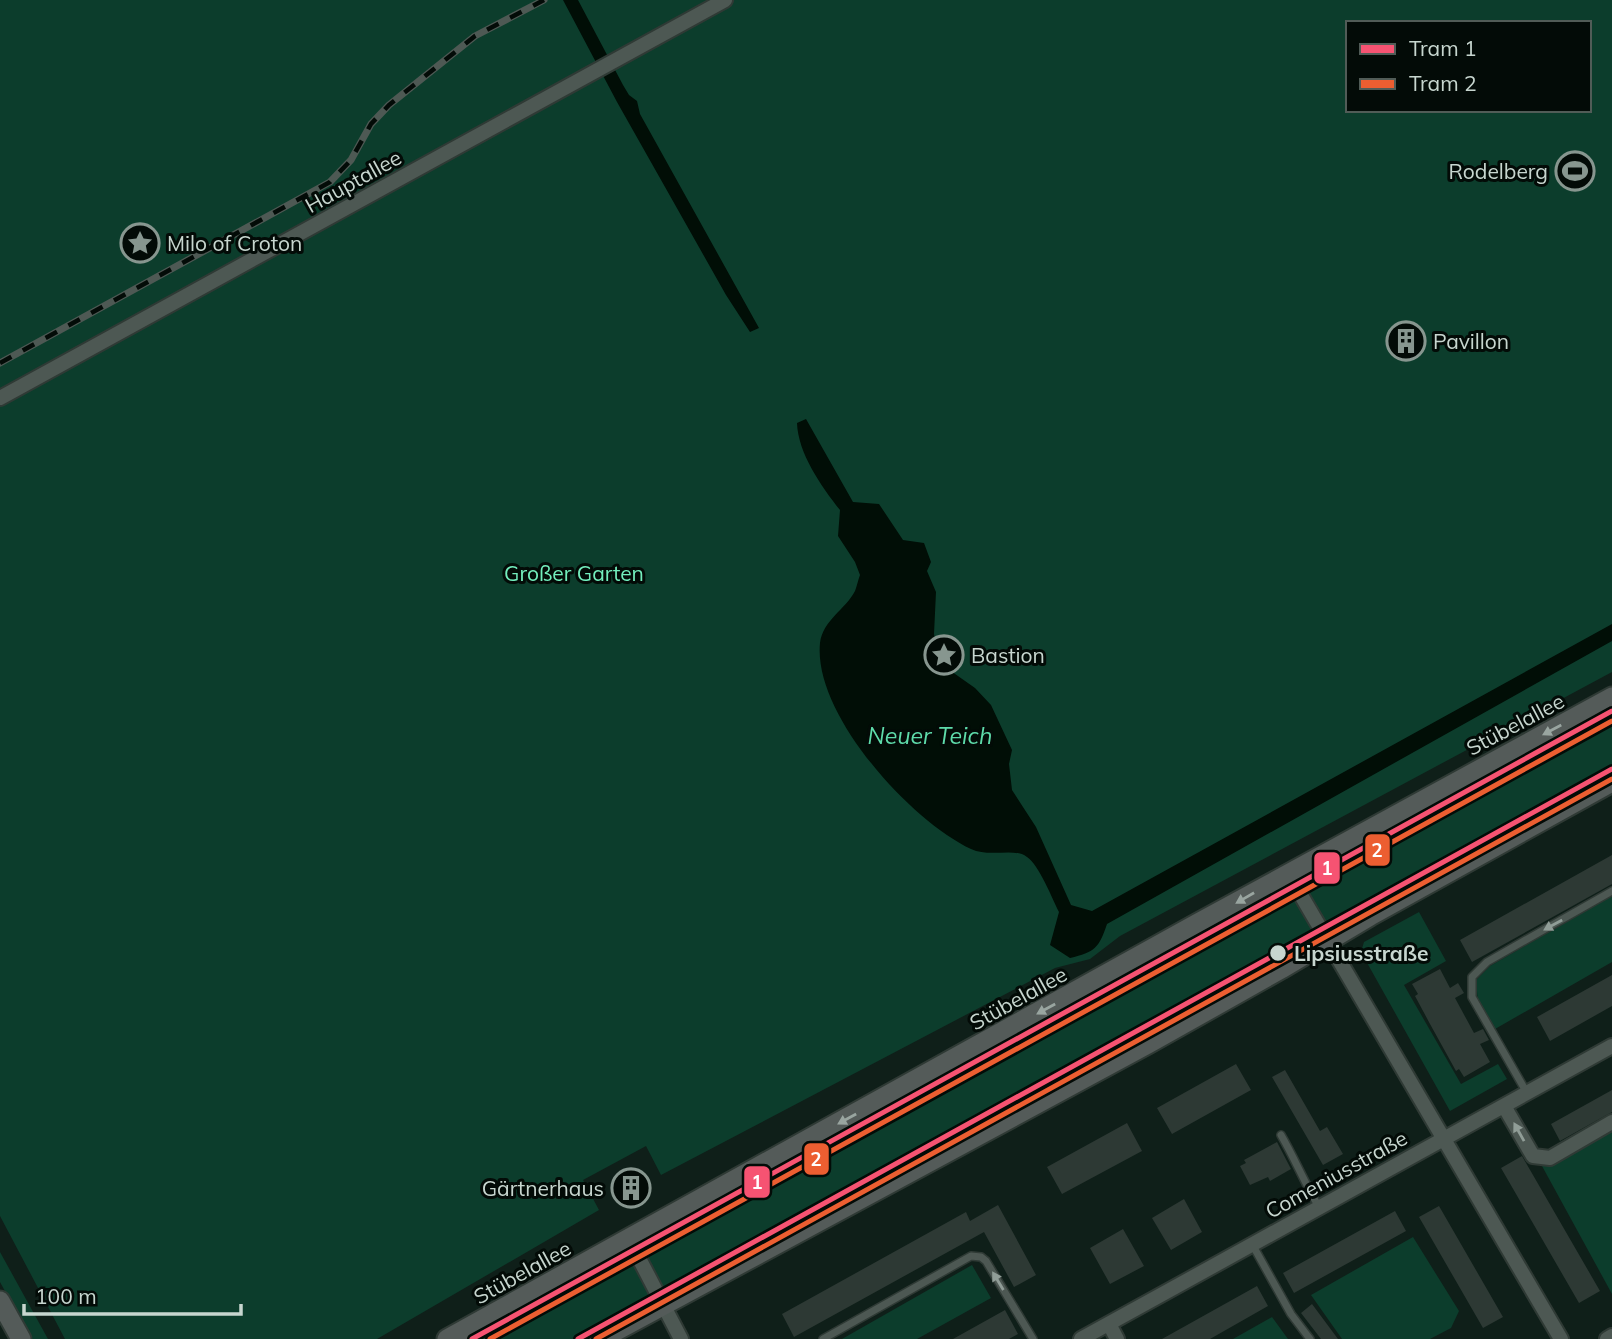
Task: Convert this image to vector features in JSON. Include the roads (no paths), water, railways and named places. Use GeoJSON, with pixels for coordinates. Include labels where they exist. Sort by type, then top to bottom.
{"type":"FeatureCollection","features":[{"type":"Feature","properties":{"kind":"main road","name":"Stübelallee"},"geometry":{"type":"LineString","coordinates":[[447,1339],[1288,873],[1612,697]]}},
{"type":"Feature","properties":{"kind":"main road"},"geometry":{"type":"LineString","coordinates":[[600,1339],[1148,1044],[1382,909],[1612,782]]}},
{"type":"Feature","properties":{"kind":"main road"},"geometry":{"type":"LineString","coordinates":[[0,1301],[21,1339]]}},
{"type":"Feature","properties":{"kind":"street","name":"Hauptallee"},"geometry":{"type":"LineString","coordinates":[[0,398],[725,0]]}},
{"type":"Feature","properties":{"kind":"street"},"geometry":{"type":"LineString","coordinates":[[1288,873],[1561,1339]]}},
{"type":"Feature","properties":{"kind":"street","name":"Comeniusstraße"},"geometry":{"type":"LineString","coordinates":[[1081,1339],[1612,1046]]}},
{"type":"Feature","properties":{"kind":"street"},"geometry":{"type":"LineString","coordinates":[[1504,1106],[1533,1156],[1550,1158],[1612,1122]]}},
{"type":"Feature","properties":{"kind":"street"},"geometry":{"type":"LineString","coordinates":[[629,1240],[681,1339]]}},
{"type":"Feature","properties":{"kind":"street"},"geometry":{"type":"LineString","coordinates":[[1109,1324],[1117,1339]]}},
{"type":"Feature","properties":{"kind":"street"},"geometry":{"type":"LineString","coordinates":[[1606,1339],[1612,1336]]}},
{"type":"Feature","properties":{"kind":"lane"},"geometry":{"type":"LineString","coordinates":[[1527,1093],[1472,997],[1472,978],[1487,962],[1612,891]]}},
{"type":"Feature","properties":{"kind":"lane"},"geometry":{"type":"LineString","coordinates":[[1281,1135],[1301,1171],[1303,1181],[1320,1207]]}},
{"type":"Feature","properties":{"kind":"lane"},"geometry":{"type":"LineString","coordinates":[[1252,1244],[1291,1314],[1310,1339]]}},
{"type":"Feature","properties":{"kind":"lane"},"geometry":{"type":"LineString","coordinates":[[823,1339],[971,1256],[981,1257],[986,1261],[1033,1339]]}},
{"type":"Feature","properties":{"kind":"water"},"geometry":{"type":"Polygon","coordinates":[[[563,0],[578,0],[623,85],[637,101],[640,114],[759,328],[750,332],[726,295],[563,0]]]}},
{"type":"Feature","properties":{"kind":"water","name":"Neuer Teich"},"geometry":{"type":"Polygon","coordinates":[[[806,419],[853,502],[879,504],[903,540],[924,543],[931,562],[927,571],[936,592],[934,634],[938,653],[948,669],[975,688],[991,705],[1012,750],[1009,764],[1012,790],[1036,827],[1071,905],[1092,911],[1612,624],[1612,641],[1107,924],[1095,948],[1070,958],[1050,945],[1059,912],[1032,861],[1022,854],[978,852],[947,835],[921,815],[870,762],[832,701],[822,671],[820,643],[825,628],[851,598],[860,575],[838,536],[840,510],[818,480],[801,446],[797,423],[806,419]]]}},
{"type":"Feature","properties":{"kind":"railway"},"geometry":{"type":"LineString","coordinates":[[0,363],[330,182],[351,160],[371,124],[389,105],[475,36],[544,0]]}},
{"type":"Feature","properties":{"kind":"tram line","name":"1"},"geometry":{"type":"LineString","coordinates":[[472,1339],[1612,711]]}},
{"type":"Feature","properties":{"kind":"tram line","name":"2"},"geometry":{"type":"LineString","coordinates":[[490,1339],[1612,721]]}},
{"type":"Feature","properties":{"kind":"tram line","name":"1"},"geometry":{"type":"LineString","coordinates":[[578,1339],[1612,769]]}},
{"type":"Feature","properties":{"kind":"tram line","name":"2"},"geometry":{"type":"LineString","coordinates":[[596,1339],[1612,779]]}},
{"type":"Feature","properties":{"kind":"place","name":"Rodelberg"},"geometry":{"type":"Point","coordinates":[1575,171]}},
{"type":"Feature","properties":{"kind":"place","name":"Milo of Croton"},"geometry":{"type":"Point","coordinates":[140,243]}},
{"type":"Feature","properties":{"kind":"place","name":"Pavillon"},"geometry":{"type":"Point","coordinates":[1406,341]}},
{"type":"Feature","properties":{"kind":"place","name":"Bastion"},"geometry":{"type":"Point","coordinates":[944,655]}},
{"type":"Feature","properties":{"kind":"place","name":"Lipsiusstraße"},"geometry":{"type":"Point","coordinates":[1278,953]}},
{"type":"Feature","properties":{"kind":"place","name":"Gärtnerhaus"},"geometry":{"type":"Point","coordinates":[631,1188]}},
{"type":"Feature","properties":{"kind":"park label","name":"Großer Garten"},"geometry":{"type":"Point","coordinates":[574,573]}}]}
